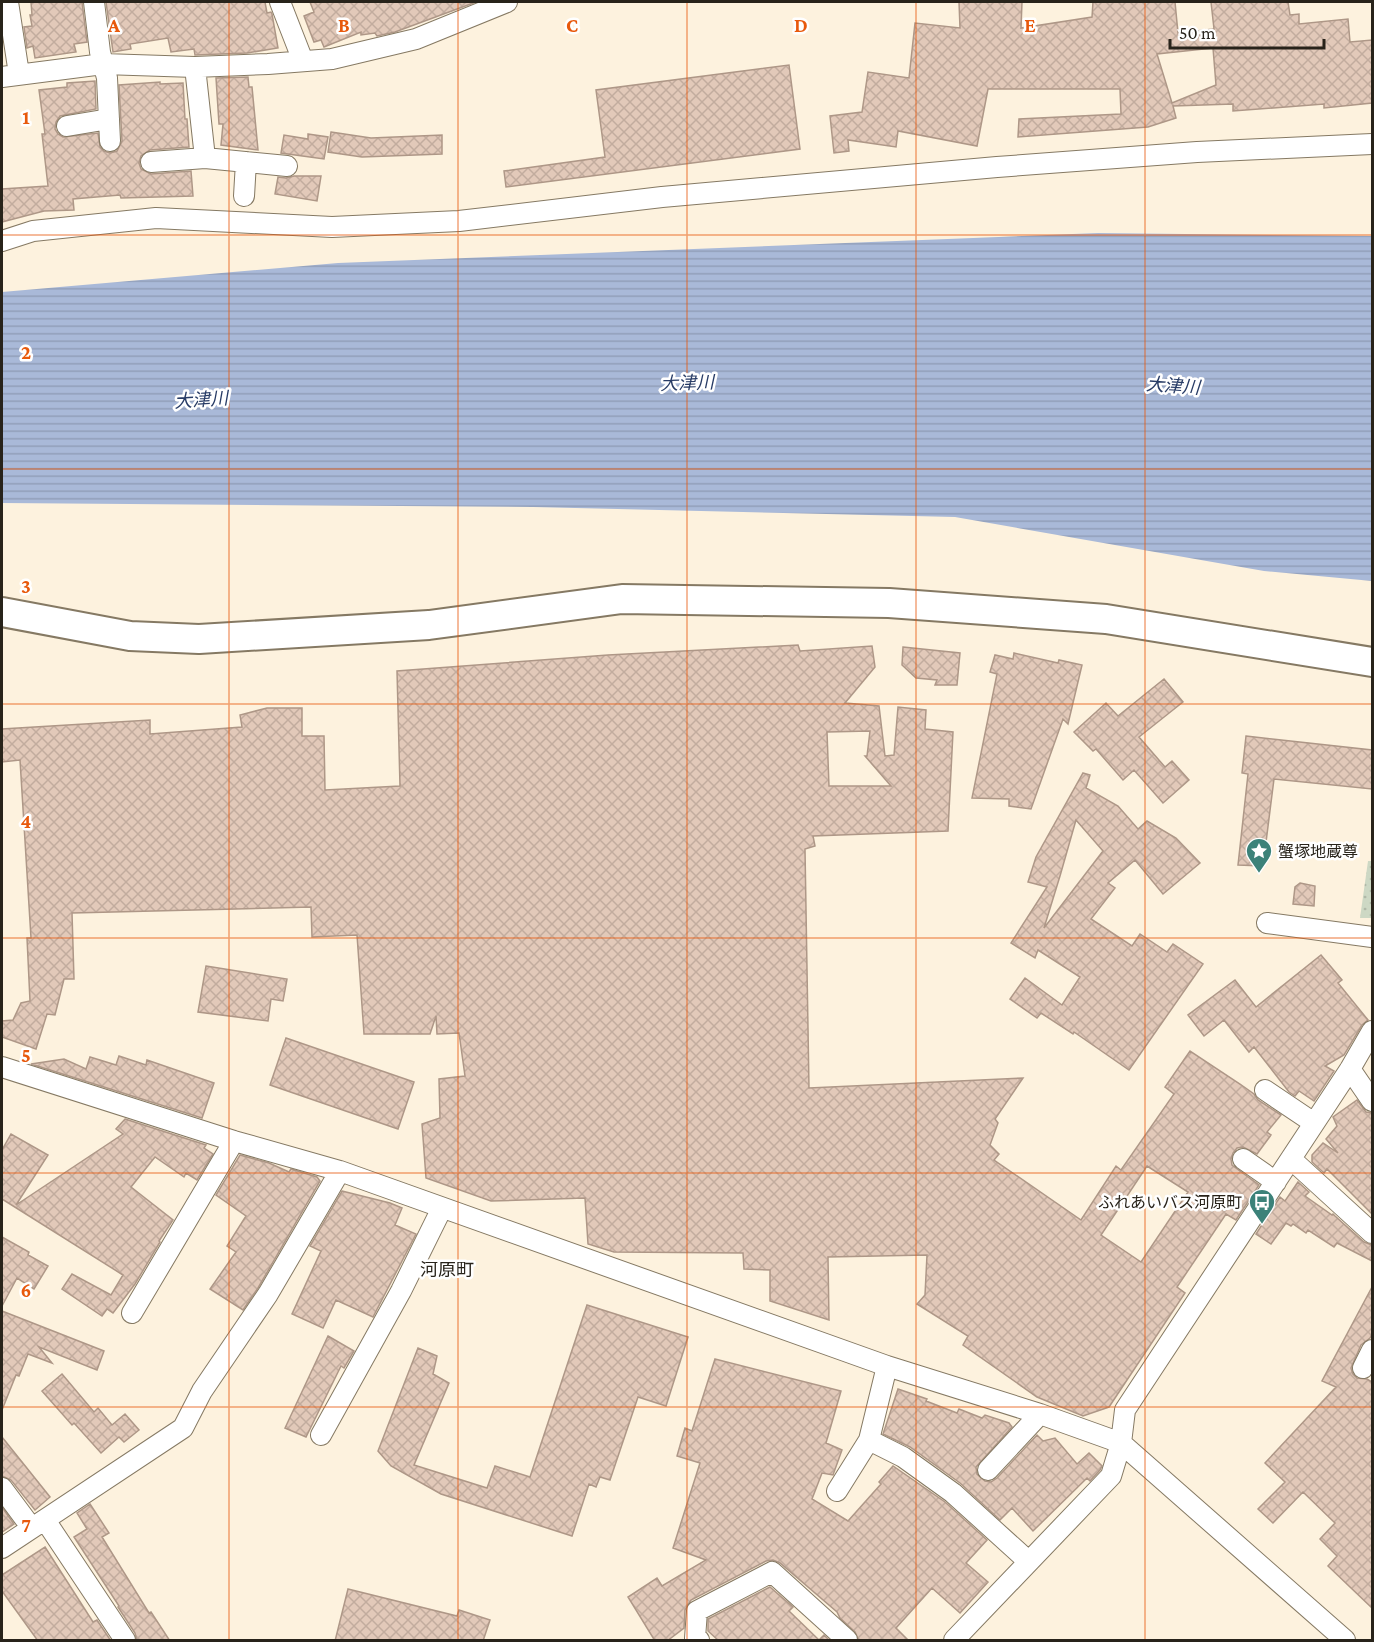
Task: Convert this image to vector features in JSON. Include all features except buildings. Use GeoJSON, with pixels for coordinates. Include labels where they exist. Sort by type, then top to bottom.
{"type":"FeatureCollection","features":[{"type":"Feature","properties":{"kind":"street"},"geometry":{"type":"LineString","coordinates":[[8,2],[10,75],[103,64],[195,67],[332,58],[416,39],[507,2]]}},
{"type":"Feature","properties":{"kind":"street"},"geometry":{"type":"LineString","coordinates":[[94,2],[107,78],[110,141]]}},
{"type":"Feature","properties":{"kind":"street"},"geometry":{"type":"LineString","coordinates":[[280,2],[303,61]]}},
{"type":"Feature","properties":{"kind":"street"},"geometry":{"type":"LineString","coordinates":[[195,67],[205,158]]}},
{"type":"Feature","properties":{"kind":"street"},"geometry":{"type":"LineString","coordinates":[[67,126],[109,119]]}},
{"type":"Feature","properties":{"kind":"street"},"geometry":{"type":"LineString","coordinates":[[2,242],[33,231],[156,218],[332,227],[459,221],[662,197],[997,166],[1197,152],[1372,144]]}},
{"type":"Feature","properties":{"kind":"street"},"geometry":{"type":"LineString","coordinates":[[152,162],[205,158],[287,166]]}},
{"type":"Feature","properties":{"kind":"street"},"geometry":{"type":"LineString","coordinates":[[243,196],[246,162]]}},
{"type":"Feature","properties":{"kind":"street"},"geometry":{"type":"LineString","coordinates":[[2,612],[130,636],[199,639],[429,625],[622,599],[889,603],[1106,619],[1372,662]]}},
{"type":"Feature","properties":{"kind":"street"},"geometry":{"type":"LineString","coordinates":[[1267,924],[1372,937]]}},
{"type":"Feature","properties":{"kind":"street"},"geometry":{"type":"LineString","coordinates":[[954,1641],[1111,1476],[1121,1443],[1125,1410],[1350,1069],[1372,1031]]}},
{"type":"Feature","properties":{"kind":"street"},"geometry":{"type":"LineString","coordinates":[[2,1068],[234,1141],[340,1171],[887,1366],[1040,1414],[1121,1443],[1345,1641]]}},
{"type":"Feature","properties":{"kind":"street"},"geometry":{"type":"LineString","coordinates":[[1350,1069],[1372,1101]]}},
{"type":"Feature","properties":{"kind":"street"},"geometry":{"type":"LineString","coordinates":[[1265,1090],[1314,1123]]}},
{"type":"Feature","properties":{"kind":"street"},"geometry":{"type":"LineString","coordinates":[[132,1314],[234,1141]]}},
{"type":"Feature","properties":{"kind":"street"},"geometry":{"type":"LineString","coordinates":[[1243,1159],[1276,1182]]}},
{"type":"Feature","properties":{"kind":"street"},"geometry":{"type":"LineString","coordinates":[[1291,1159],[1372,1233]]}},
{"type":"Feature","properties":{"kind":"street"},"geometry":{"type":"LineString","coordinates":[[2,1548],[183,1428],[202,1391],[268,1294],[340,1171]]}},
{"type":"Feature","properties":{"kind":"street"},"geometry":{"type":"LineString","coordinates":[[321,1434],[400,1291],[442,1208]]}},
{"type":"Feature","properties":{"kind":"street"},"geometry":{"type":"LineString","coordinates":[[1363,1368],[1372,1350]]}},
{"type":"Feature","properties":{"kind":"street"},"geometry":{"type":"LineString","coordinates":[[837,1491],[868,1440],[887,1366]]}},
{"type":"Feature","properties":{"kind":"street"},"geometry":{"type":"LineString","coordinates":[[988,1470],[1040,1414]]}},
{"type":"Feature","properties":{"kind":"street"},"geometry":{"type":"LineString","coordinates":[[868,1440],[903,1457],[953,1493],[1028,1561]]}},
{"type":"Feature","properties":{"kind":"street"},"geometry":{"type":"LineString","coordinates":[[2,1488],[38,1523],[125,1641]]}},
{"type":"Feature","properties":{"kind":"street"},"geometry":{"type":"LineString","coordinates":[[699,1641],[695,1638],[697,1611],[772,1572],[847,1641]]}},
{"type":"Feature","properties":{"kind":"green space"},"geometry":{"type":"Polygon","coordinates":[[[1368,861],[1372,861],[1372,918],[1360,918],[1368,861]]]}},
{"type":"Feature","properties":{"kind":"water","name":"大津川"},"geometry":{"type":"Polygon","coordinates":[[[1098,233],[1372,236],[1372,581],[1264,571],[955,517],[533,507],[2,503],[2,292],[338,263],[1098,233]]]}},
{"type":"Feature","properties":{"kind":"place","name":"蟹塚地蔵尊"},"geometry":{"type":"Point","coordinates":[1259,874]}},
{"type":"Feature","properties":{"kind":"place","name":"ふれあいバス河原町"},"geometry":{"type":"Point","coordinates":[1262,1225]}},
{"type":"Feature","properties":{"kind":"district","name":"河原町"},"geometry":{"type":"Point","coordinates":[447,1270]}}]}
